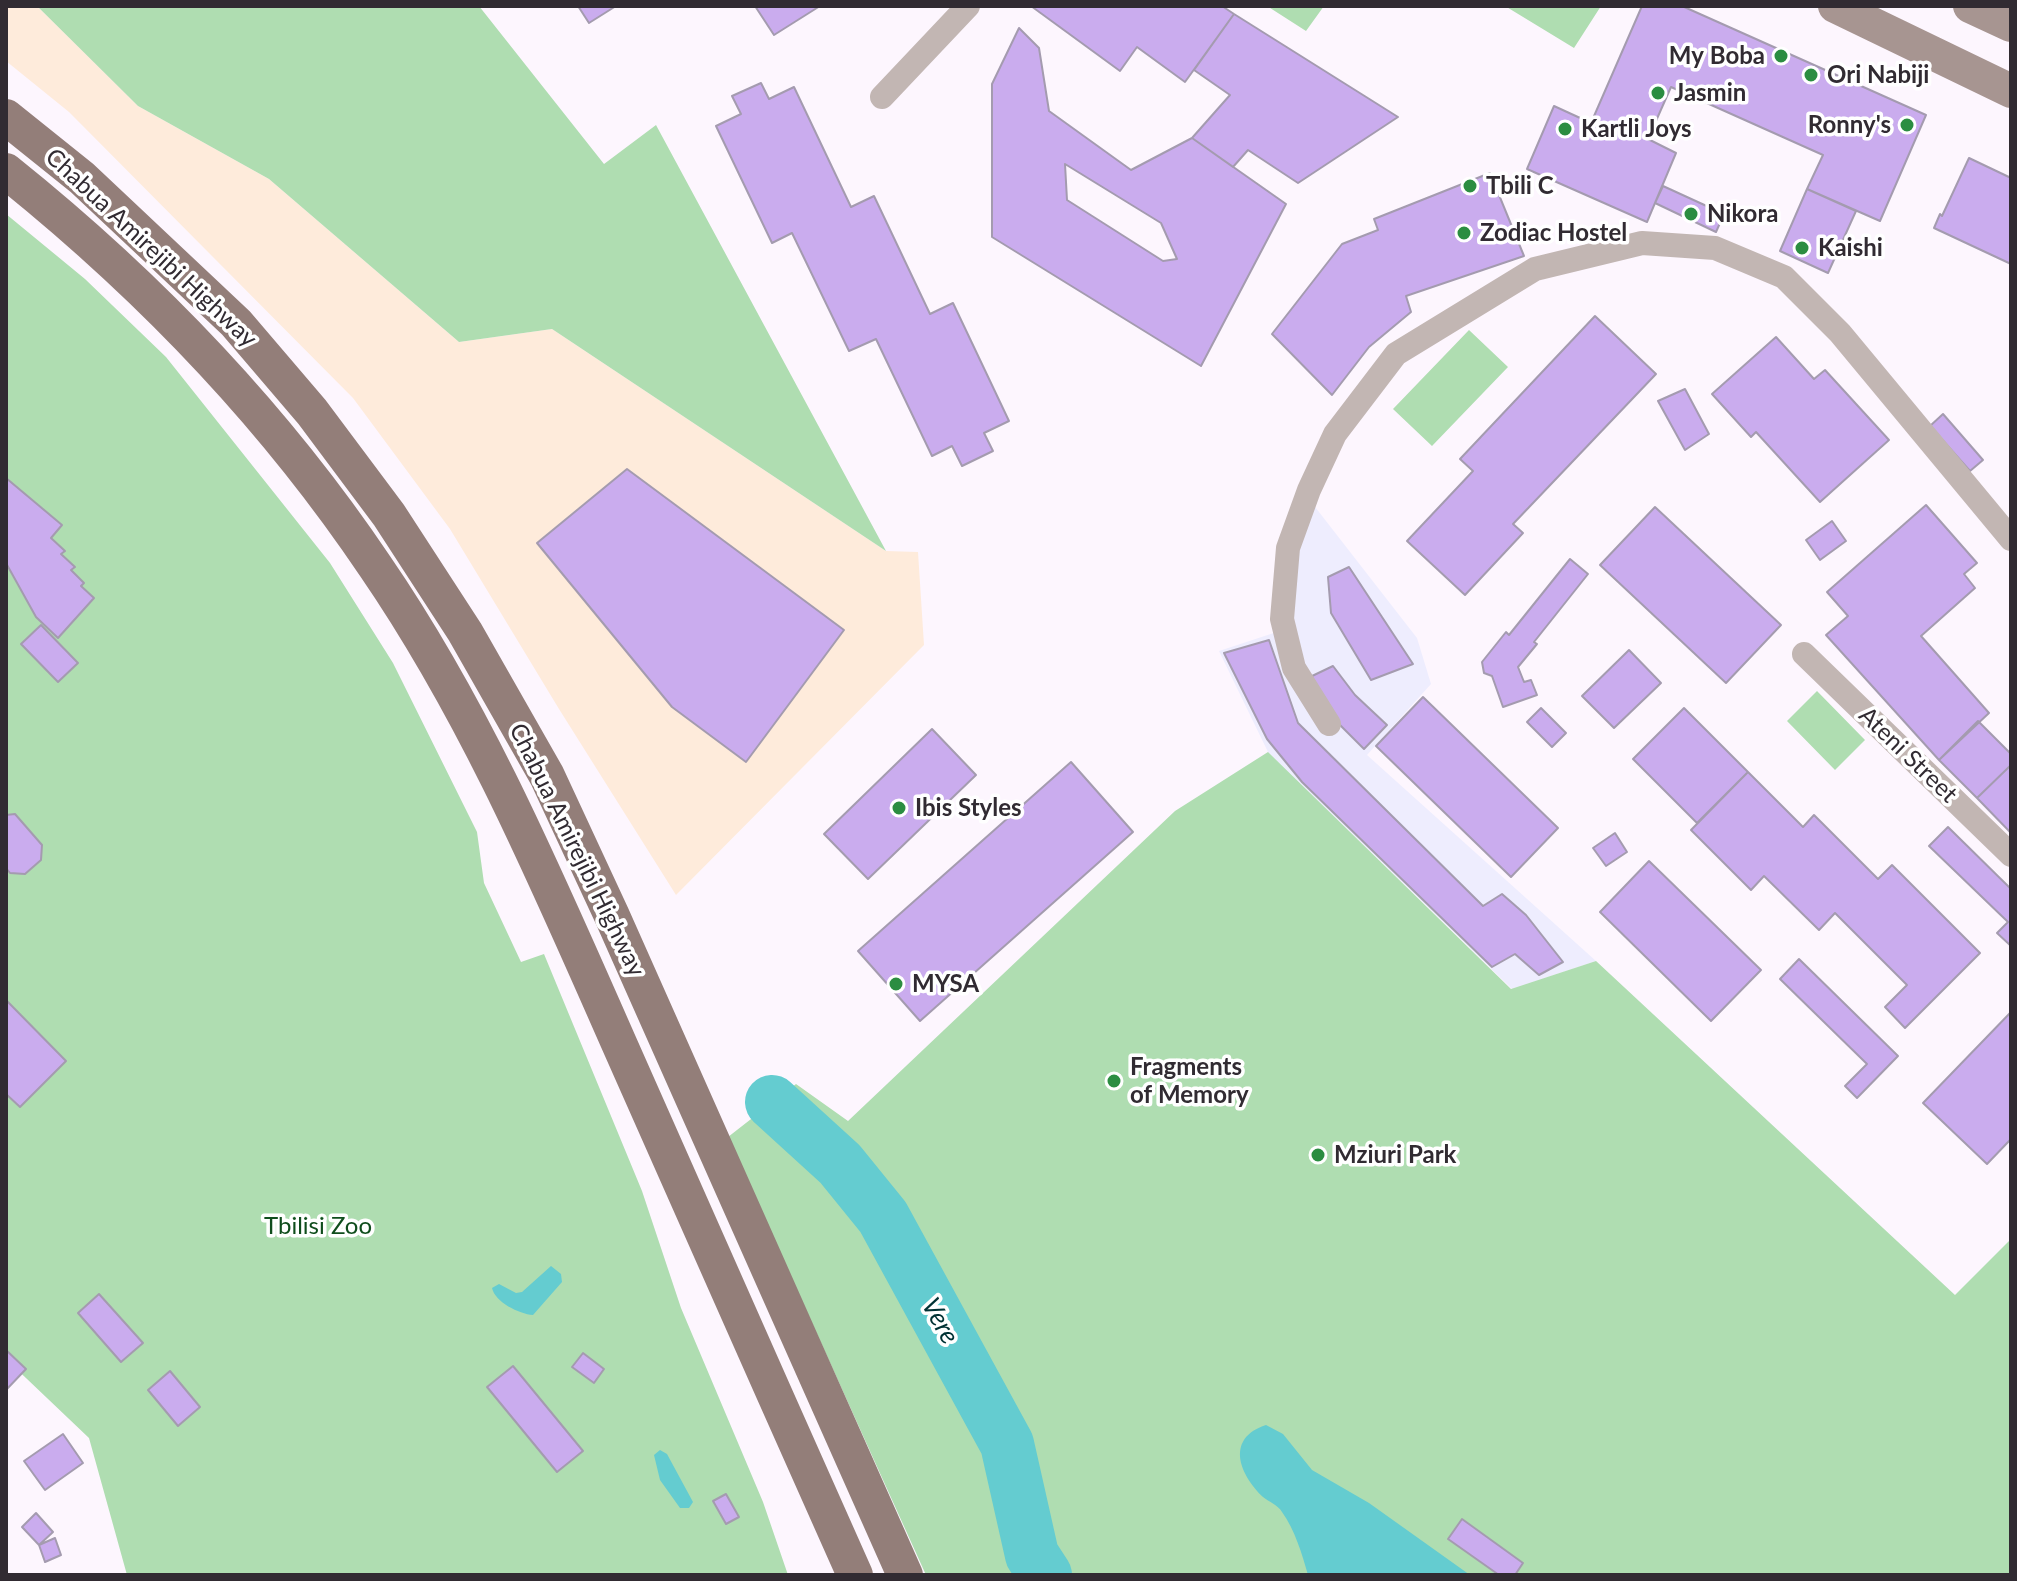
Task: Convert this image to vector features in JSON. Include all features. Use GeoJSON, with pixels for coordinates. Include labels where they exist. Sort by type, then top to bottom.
{"type":"FeatureCollection","features":[{"type":"Feature","properties":{"kind":"main road"},"geometry":{"type":"LineString","coordinates":[[1835,6],[2011,91]]}},
{"type":"Feature","properties":{"kind":"main road"},"geometry":{"type":"LineString","coordinates":[[1970,6],[2011,25]]}},
{"type":"Feature","properties":{"kind":"main road","name":"Chabua Amirejibi Highway"},"geometry":{"type":"LineString","coordinates":[[6,117],[82,178],[236,323],[312,412],[389,515],[465,632],[547,776],[905,1575]]}},
{"type":"Feature","properties":{"kind":"main road","name":"Chabua Amirejibi Highway"},"geometry":{"type":"LineString","coordinates":[[6,171],[68,221],[156,306],[275,430],[377,567],[444,676],[491,763],[572,935],[855,1575]]}},
{"type":"Feature","properties":{"kind":"street"},"geometry":{"type":"LineString","coordinates":[[882,97],[968,6]]}},
{"type":"Feature","properties":{"kind":"street"},"geometry":{"type":"LineString","coordinates":[[1329,724],[1294,668],[1282,619],[1288,548],[1309,490],[1335,434],[1396,354],[1535,269],[1642,243],[1715,248],[1784,277],[1840,333],[2011,539]]}},
{"type":"Feature","properties":{"kind":"street","name":"Ateni Street"},"geometry":{"type":"LineString","coordinates":[[1804,654],[2011,855]]}},
{"type":"Feature","properties":{"kind":"shaded area"},"geometry":{"type":"Polygon","coordinates":[[[6,6],[37,6],[138,106],[269,179],[459,342],[552,329],[886,551],[918,552],[924,645],[676,895],[450,529],[353,398],[69,112],[6,61],[6,6]]]}},
{"type":"Feature","properties":{"kind":"shaded area"},"geometry":{"type":"Polygon","coordinates":[[[1312,503],[1417,638],[1431,684],[1367,755],[1596,961],[1512,989],[1268,752],[1219,651],[1292,627],[1291,572],[1312,503]]]}},
{"type":"Feature","properties":{"kind":"green space"},"geometry":{"type":"Polygon","coordinates":[[[37,6],[479,6],[604,164],[656,125],[886,551],[552,329],[459,342],[269,179],[138,106],[37,6]]]}},
{"type":"Feature","properties":{"kind":"green space"},"geometry":{"type":"Polygon","coordinates":[[[1267,6],[1324,6],[1306,31],[1267,6]]]}},
{"type":"Feature","properties":{"kind":"green space"},"geometry":{"type":"Polygon","coordinates":[[[1505,6],[1601,6],[1574,48],[1505,6]]]}},
{"type":"Feature","properties":{"kind":"green space","name":"Tbilisi Zoo"},"geometry":{"type":"Polygon","coordinates":[[[6,214],[85,279],[166,357],[330,563],[393,663],[477,832],[484,883],[521,962],[544,954],[642,1191],[681,1308],[763,1502],[788,1575],[127,1575],[89,1438],[6,1359],[6,214]]]}},
{"type":"Feature","properties":{"kind":"green space"},"geometry":{"type":"Polygon","coordinates":[[[1469,330],[1508,367],[1432,446],[1393,409],[1469,330]]]}},
{"type":"Feature","properties":{"kind":"green space"},"geometry":{"type":"Polygon","coordinates":[[[1817,691],[1865,740],[1835,770],[1787,721],[1817,691]]]}},
{"type":"Feature","properties":{"kind":"green space","name":"Mziuri Park"},"geometry":{"type":"Polygon","coordinates":[[[1268,752],[1511,989],[1596,961],[1955,1295],[2011,1239],[2011,1575],[926,1575],[728,1137],[796,1084],[848,1121],[1175,811],[1268,752]]]}},
{"type":"Feature","properties":{"kind":"water"},"geometry":{"type":"Polygon","coordinates":[[[551,1266],[561,1274],[562,1282],[533,1315],[508,1306],[494,1293],[492,1288],[499,1284],[516,1293],[522,1292],[551,1266]]]}},
{"type":"Feature","properties":{"kind":"water"},"geometry":{"type":"Polygon","coordinates":[[[1266,1425],[1283,1434],[1312,1470],[1369,1503],[1470,1575],[1308,1575],[1287,1519],[1278,1507],[1254,1488],[1242,1467],[1241,1447],[1245,1438],[1266,1425]]]}},
{"type":"Feature","properties":{"kind":"water"},"geometry":{"type":"Polygon","coordinates":[[[660,1450],[667,1454],[693,1502],[689,1508],[680,1508],[660,1480],[654,1455],[660,1450]]]}},
{"type":"Feature","properties":{"kind":"building"},"geometry":{"type":"Polygon","coordinates":[[[578,6],[616,6],[589,23],[578,6]]]}},
{"type":"Feature","properties":{"kind":"building"},"geometry":{"type":"Polygon","coordinates":[[[755,6],[820,6],[774,35],[755,6]]]}},
{"type":"Feature","properties":{"kind":"building"},"geometry":{"type":"Polygon","coordinates":[[[1031,6],[1222,6],[1234,14],[1185,82],[1137,47],[1120,71],[1031,6]]]}},
{"type":"Feature","properties":{"kind":"building"},"geometry":{"type":"Polygon","coordinates":[[[1642,6],[1682,6],[1926,115],[1880,221],[1807,189],[1823,155],[1671,87],[1648,139],[1676,153],[1647,222],[1527,169],[1554,106],[1591,123],[1642,6]]]}},
{"type":"Feature","properties":{"kind":"building"},"geometry":{"type":"Polygon","coordinates":[[[1234,14],[1398,117],[1298,183],[1248,150],[1233,167],[1192,138],[1230,95],[1194,70],[1234,14]]]}},
{"type":"Feature","properties":{"kind":"building"},"geometry":{"type":"Polygon","coordinates":[[[1019,28],[1039,48],[1049,111],[1131,170],[1192,138],[1286,204],[1201,366],[992,237],[992,84],[1019,28]],[[1065,164],[1067,200],[1163,261],[1177,259],[1161,223],[1065,164]]]}},
{"type":"Feature","properties":{"kind":"building"},"geometry":{"type":"Polygon","coordinates":[[[761,83],[769,99],[794,87],[851,207],[874,196],[930,314],[953,303],[1009,421],[984,433],[993,451],[962,466],[952,446],[932,456],[876,339],[849,351],[792,233],[772,243],[716,126],[741,114],[732,96],[761,83]]]}},
{"type":"Feature","properties":{"kind":"building"},"geometry":{"type":"Polygon","coordinates":[[[1969,158],[2011,178],[2011,264],[1934,228],[1969,158]]]}},
{"type":"Feature","properties":{"kind":"building"},"geometry":{"type":"Polygon","coordinates":[[[1490,173],[1524,256],[1406,296],[1411,312],[1369,347],[1332,395],[1272,334],[1342,244],[1378,230],[1374,219],[1490,173]]]}},
{"type":"Feature","properties":{"kind":"building"},"geometry":{"type":"Polygon","coordinates":[[[1663,186],[1724,214],[1716,232],[1655,203],[1663,186]]]}},
{"type":"Feature","properties":{"kind":"building"},"geometry":{"type":"Polygon","coordinates":[[[1807,189],[1856,211],[1828,273],[1780,251],[1807,189]]]}},
{"type":"Feature","properties":{"kind":"building"},"geometry":{"type":"Polygon","coordinates":[[[1595,316],[1656,374],[1513,524],[1523,533],[1465,595],[1407,541],[1473,471],[1460,459],[1595,316]]]}},
{"type":"Feature","properties":{"kind":"building"},"geometry":{"type":"Polygon","coordinates":[[[1776,337],[1814,379],[1825,370],[1889,440],[1820,502],[1756,432],[1751,437],[1712,394],[1776,337]]]}},
{"type":"Feature","properties":{"kind":"building"},"geometry":{"type":"Polygon","coordinates":[[[1685,389],[1709,434],[1685,450],[1658,401],[1685,389]]]}},
{"type":"Feature","properties":{"kind":"building"},"geometry":{"type":"Polygon","coordinates":[[[1943,414],[1983,460],[1970,471],[1930,426],[1943,414]]]}},
{"type":"Feature","properties":{"kind":"building"},"geometry":{"type":"Polygon","coordinates":[[[627,469],[844,630],[746,762],[672,707],[537,543],[627,469]]]}},
{"type":"Feature","properties":{"kind":"building"},"geometry":{"type":"Polygon","coordinates":[[[6,478],[62,525],[51,538],[65,551],[61,554],[75,567],[71,570],[84,583],[81,586],[94,598],[58,638],[36,617],[6,563],[6,478]]]}},
{"type":"Feature","properties":{"kind":"building"},"geometry":{"type":"Polygon","coordinates":[[[1926,505],[1977,563],[1964,574],[1975,588],[1921,636],[1989,713],[1939,760],[1826,635],[1848,616],[1827,592],[1926,505]]]}},
{"type":"Feature","properties":{"kind":"building"},"geometry":{"type":"Polygon","coordinates":[[[1655,507],[1781,625],[1726,683],[1600,565],[1655,507]]]}},
{"type":"Feature","properties":{"kind":"building"},"geometry":{"type":"Polygon","coordinates":[[[1832,521],[1846,541],[1820,560],[1806,540],[1832,521]]]}},
{"type":"Feature","properties":{"kind":"building"},"geometry":{"type":"Polygon","coordinates":[[[1570,559],[1588,574],[1518,667],[1524,682],[1531,680],[1537,695],[1503,707],[1492,676],[1484,673],[1482,662],[1506,632],[1509,635],[1570,559]]]}},
{"type":"Feature","properties":{"kind":"building"},"geometry":{"type":"Polygon","coordinates":[[[1349,567],[1413,664],[1371,680],[1331,613],[1328,577],[1349,567]]]}},
{"type":"Feature","properties":{"kind":"building"},"geometry":{"type":"Polygon","coordinates":[[[41,625],[78,663],[58,682],[21,644],[41,625]]]}},
{"type":"Feature","properties":{"kind":"building"},"geometry":{"type":"Polygon","coordinates":[[[1269,640],[1298,723],[1483,906],[1502,894],[1526,915],[1563,962],[1539,975],[1515,954],[1492,967],[1302,782],[1267,739],[1224,653],[1269,640]]]}},
{"type":"Feature","properties":{"kind":"building"},"geometry":{"type":"Polygon","coordinates":[[[1629,650],[1661,683],[1614,728],[1582,696],[1629,650]]]}},
{"type":"Feature","properties":{"kind":"building"},"geometry":{"type":"Polygon","coordinates":[[[1333,666],[1355,695],[1387,725],[1364,749],[1336,721],[1310,677],[1333,666]]]}},
{"type":"Feature","properties":{"kind":"building"},"geometry":{"type":"Polygon","coordinates":[[[1423,697],[1558,828],[1511,877],[1376,746],[1423,697]]]}},
{"type":"Feature","properties":{"kind":"building"},"geometry":{"type":"Polygon","coordinates":[[[1541,708],[1566,733],[1552,747],[1527,722],[1541,708]]]}},
{"type":"Feature","properties":{"kind":"building"},"geometry":{"type":"Polygon","coordinates":[[[1684,708],[1748,772],[1697,823],[1633,759],[1684,708]]]}},
{"type":"Feature","properties":{"kind":"building"},"geometry":{"type":"Polygon","coordinates":[[[1978,721],[2011,754],[2011,765],[1977,798],[1939,760],[1978,721]]]}},
{"type":"Feature","properties":{"kind":"building"},"geometry":{"type":"Polygon","coordinates":[[[932,729],[976,775],[868,879],[824,834],[932,729]]]}},
{"type":"Feature","properties":{"kind":"building"},"geometry":{"type":"Polygon","coordinates":[[[1071,762],[1133,832],[920,1021],[858,951],[1071,762]]]}},
{"type":"Feature","properties":{"kind":"building"},"geometry":{"type":"Polygon","coordinates":[[[2011,765],[2011,833],[1977,798],[2011,765]]]}},
{"type":"Feature","properties":{"kind":"building"},"geometry":{"type":"Polygon","coordinates":[[[1748,772],[1803,827],[1814,815],[1878,879],[1892,865],[1980,953],[1905,1028],[1885,1007],[1907,985],[1835,913],[1819,930],[1764,876],[1751,890],[1691,830],[1748,772]]]}},
{"type":"Feature","properties":{"kind":"building"},"geometry":{"type":"Polygon","coordinates":[[[15,814],[42,845],[41,860],[25,874],[10,873],[6,868],[6,815],[15,814]]]}},
{"type":"Feature","properties":{"kind":"building"},"geometry":{"type":"Polygon","coordinates":[[[1948,827],[2011,889],[2011,946],[1997,933],[2008,922],[1929,846],[1948,827]]]}},
{"type":"Feature","properties":{"kind":"building"},"geometry":{"type":"Polygon","coordinates":[[[1615,833],[1627,852],[1606,866],[1593,848],[1615,833]]]}},
{"type":"Feature","properties":{"kind":"building"},"geometry":{"type":"Polygon","coordinates":[[[1649,861],[1761,970],[1711,1021],[1600,912],[1649,861]]]}},
{"type":"Feature","properties":{"kind":"building"},"geometry":{"type":"Polygon","coordinates":[[[1799,959],[1898,1056],[1857,1098],[1845,1086],[1867,1064],[1780,979],[1799,959]]]}},
{"type":"Feature","properties":{"kind":"building"},"geometry":{"type":"Polygon","coordinates":[[[6,1000],[66,1061],[20,1107],[6,1094],[6,1000]]]}},
{"type":"Feature","properties":{"kind":"building"},"geometry":{"type":"Polygon","coordinates":[[[2011,1012],[2011,1139],[1987,1164],[1923,1103],[2011,1012]]]}},
{"type":"Feature","properties":{"kind":"building"},"geometry":{"type":"Polygon","coordinates":[[[99,1294],[143,1343],[121,1362],[78,1313],[99,1294]]]}},
{"type":"Feature","properties":{"kind":"building"},"geometry":{"type":"Polygon","coordinates":[[[6,1350],[26,1369],[6,1390],[6,1350]]]}},
{"type":"Feature","properties":{"kind":"building"},"geometry":{"type":"Polygon","coordinates":[[[583,1353],[604,1369],[594,1383],[572,1367],[583,1353]]]}},
{"type":"Feature","properties":{"kind":"building"},"geometry":{"type":"Polygon","coordinates":[[[513,1366],[583,1451],[557,1472],[487,1387],[513,1366]]]}},
{"type":"Feature","properties":{"kind":"building"},"geometry":{"type":"Polygon","coordinates":[[[170,1371],[200,1407],[178,1426],[148,1390],[170,1371]]]}},
{"type":"Feature","properties":{"kind":"building"},"geometry":{"type":"Polygon","coordinates":[[[63,1434],[83,1463],[45,1490],[24,1461],[63,1434]]]}},
{"type":"Feature","properties":{"kind":"building"},"geometry":{"type":"Polygon","coordinates":[[[726,1494],[739,1517],[726,1524],[713,1501],[726,1494]]]}},
{"type":"Feature","properties":{"kind":"building"},"geometry":{"type":"Polygon","coordinates":[[[36,1513],[53,1532],[39,1545],[22,1527],[36,1513]]]}},
{"type":"Feature","properties":{"kind":"building"},"geometry":{"type":"Polygon","coordinates":[[[1462,1519],[1523,1563],[1515,1575],[1499,1575],[1448,1539],[1462,1519]]]}},
{"type":"Feature","properties":{"kind":"building"},"geometry":{"type":"Polygon","coordinates":[[[55,1538],[61,1555],[45,1562],[39,1545],[55,1538]]]}},
{"type":"Feature","properties":{"kind":"waterway","name":"Vere"},"geometry":{"type":"LineString","coordinates":[[772,1102],[840,1164],[883,1217],[1007,1444],[1032,1555],[1045,1575]]}},
{"type":"Feature","properties":{"kind":"place","name":"My Boba"},"geometry":{"type":"Point","coordinates":[1781,56]}},
{"type":"Feature","properties":{"kind":"place","name":"Ori Nabiji"},"geometry":{"type":"Point","coordinates":[1811,75]}},
{"type":"Feature","properties":{"kind":"place","name":"Jasmin"},"geometry":{"type":"Point","coordinates":[1658,93]}},
{"type":"Feature","properties":{"kind":"place","name":"Ronny's"},"geometry":{"type":"Point","coordinates":[1907,125]}},
{"type":"Feature","properties":{"kind":"place","name":"Kartli Joys"},"geometry":{"type":"Point","coordinates":[1565,129]}},
{"type":"Feature","properties":{"kind":"place","name":"Tbili C"},"geometry":{"type":"Point","coordinates":[1470,186]}},
{"type":"Feature","properties":{"kind":"place","name":"Nikora"},"geometry":{"type":"Point","coordinates":[1691,214]}},
{"type":"Feature","properties":{"kind":"place","name":"Zodiac Hostel"},"geometry":{"type":"Point","coordinates":[1464,233]}},
{"type":"Feature","properties":{"kind":"place","name":"Kaishi"},"geometry":{"type":"Point","coordinates":[1802,248]}},
{"type":"Feature","properties":{"kind":"place","name":"Ibis Styles"},"geometry":{"type":"Point","coordinates":[899,808]}},
{"type":"Feature","properties":{"kind":"place","name":"MYSA"},"geometry":{"type":"Point","coordinates":[896,984]}},
{"type":"Feature","properties":{"kind":"place","name":"Fragments of Memory"},"geometry":{"type":"Point","coordinates":[1114,1081]}},
{"type":"Feature","properties":{"kind":"place","name":"Mziuri Park"},"geometry":{"type":"Point","coordinates":[1318,1155]}}]}
